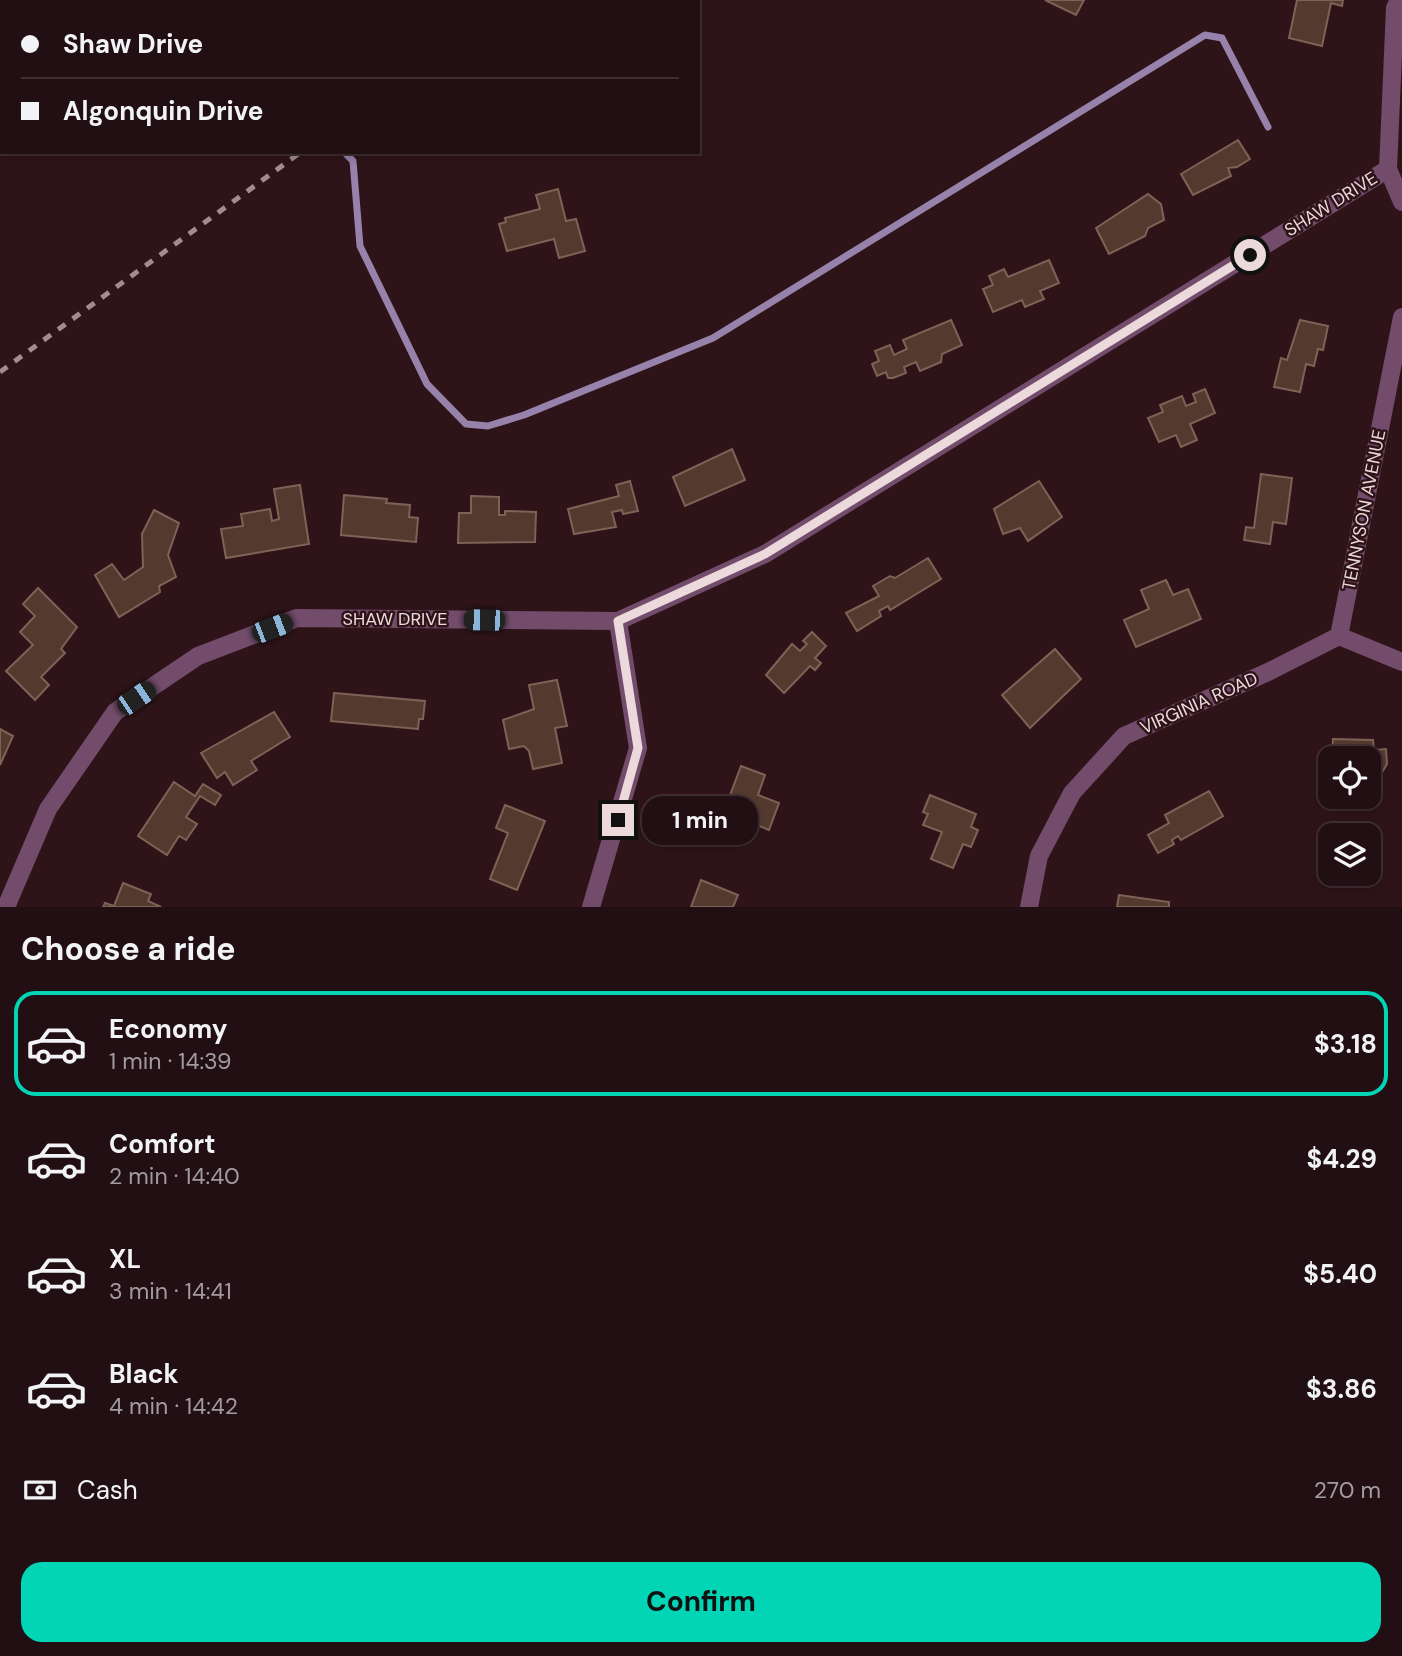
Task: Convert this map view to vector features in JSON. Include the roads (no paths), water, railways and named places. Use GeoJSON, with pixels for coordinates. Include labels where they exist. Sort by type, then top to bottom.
{"type":"FeatureCollection","features":[{"type":"Feature","properties":{"kind":"street"},"geometry":{"type":"LineString","coordinates":[[1399,0],[1395,8],[1388,169],[1402,202]]}},
{"type":"Feature","properties":{"kind":"street","name":"SHAW DRIVE"},"geometry":{"type":"LineString","coordinates":[[6,907],[48,808],[115,712],[198,656],[297,618],[618,621],[765,554],[1388,169]]}},
{"type":"Feature","properties":{"kind":"street","name":"TENNYSON AVENUE"},"geometry":{"type":"LineString","coordinates":[[1339,636],[1402,317]]}},
{"type":"Feature","properties":{"kind":"street"},"geometry":{"type":"LineString","coordinates":[[591,907],[638,748],[618,621]]}},
{"type":"Feature","properties":{"kind":"street"},"geometry":{"type":"LineString","coordinates":[[1339,636],[1402,662]]}},
{"type":"Feature","properties":{"kind":"street","name":"VIRGINIA ROAD"},"geometry":{"type":"LineString","coordinates":[[1029,907],[1039,856],[1072,793],[1125,736],[1268,672],[1339,636]]}},
{"type":"Feature","properties":{"kind":"waterway"},"geometry":{"type":"LineString","coordinates":[[346,154],[353,161],[360,246],[427,384],[466,424],[488,426],[524,415],[713,338],[1205,35],[1222,38],[1268,127]]}},
{"type":"Feature","properties":{"kind":"railway"},"geometry":{"type":"LineString","coordinates":[[0,372],[298,154]]}}]}
